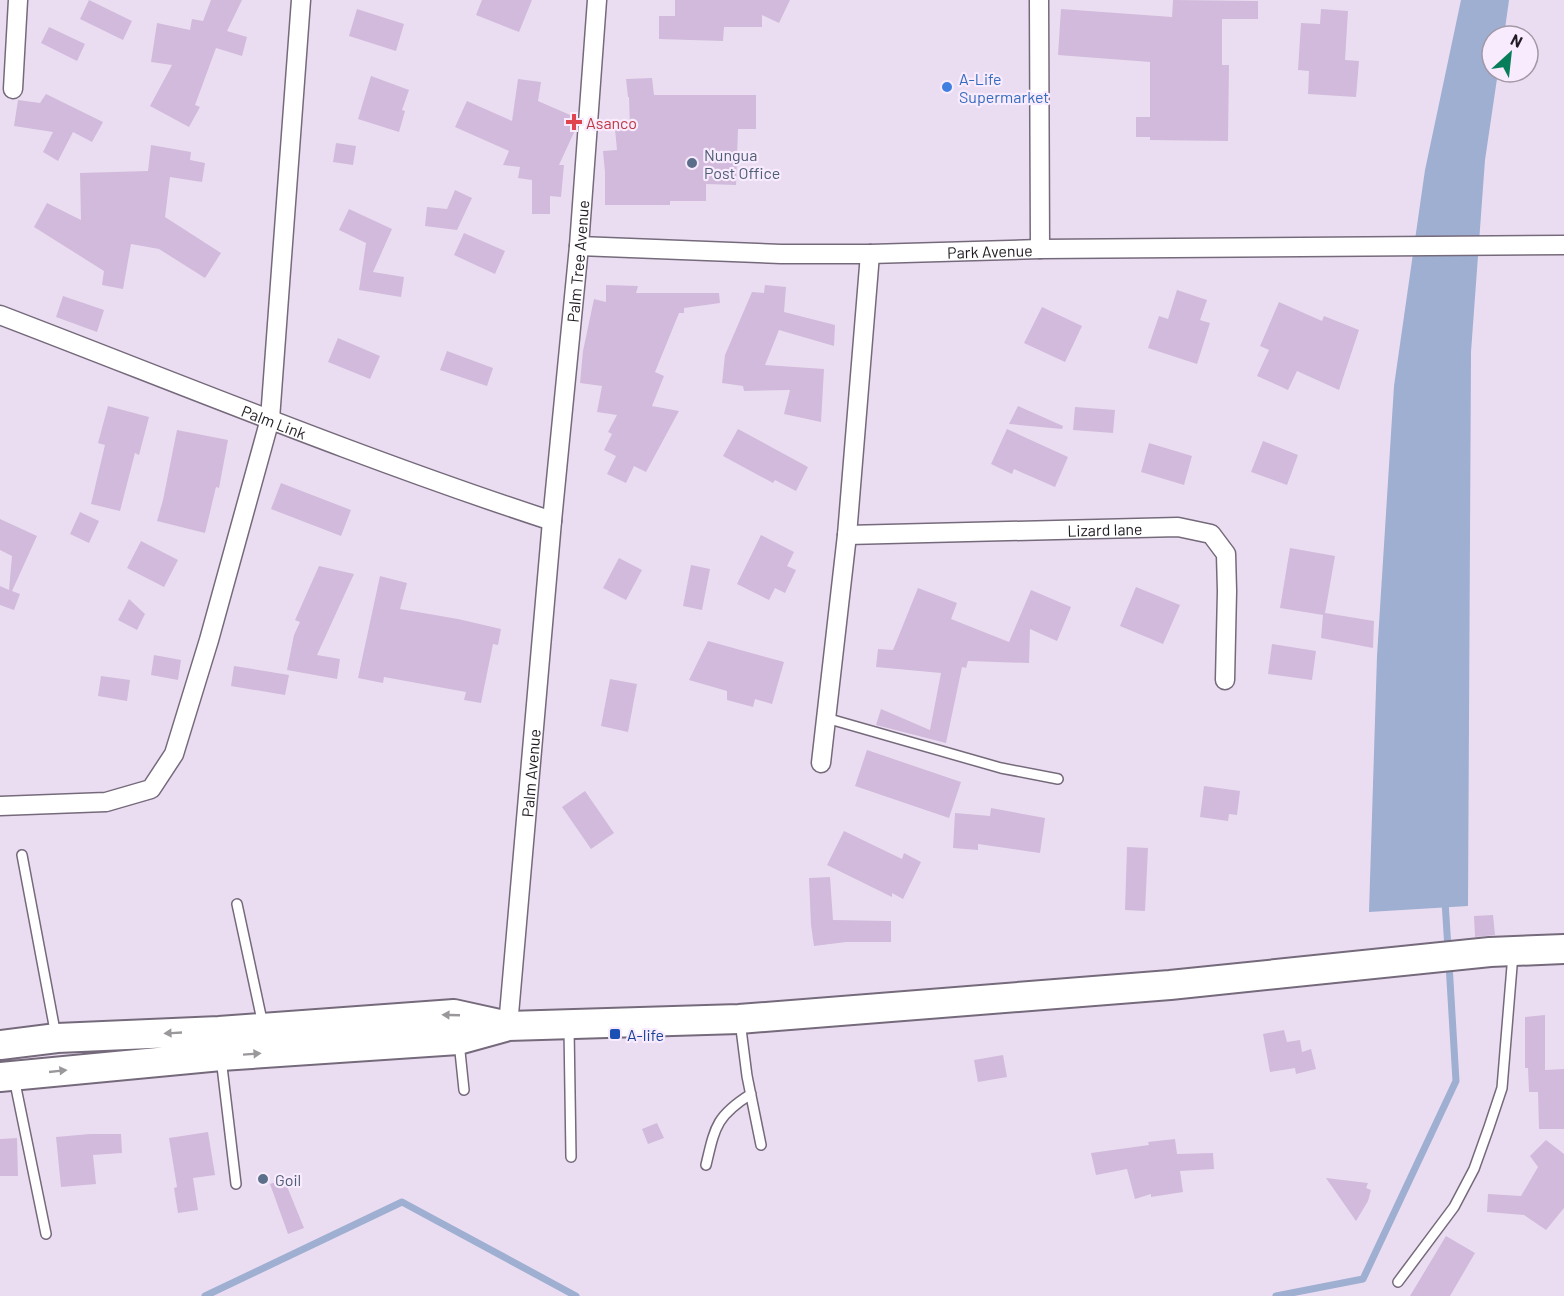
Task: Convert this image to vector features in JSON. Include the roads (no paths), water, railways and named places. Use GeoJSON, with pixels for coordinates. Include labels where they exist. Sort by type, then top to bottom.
{"type":"FeatureCollection","features":[{"type":"Feature","properties":{"kind":"main road"},"geometry":{"type":"LineString","coordinates":[[0,1045],[57,1038],[263,1028],[454,1014],[508,1026],[569,1026],[740,1019],[1170,985],[1502,951],[1564,949]]}},
{"type":"Feature","properties":{"kind":"main road"},"geometry":{"type":"LineString","coordinates":[[7,1076],[221,1056],[458,1040],[508,1026]]}},
{"type":"Feature","properties":{"kind":"street"},"geometry":{"type":"LineString","coordinates":[[14,89],[18,0]]}},
{"type":"Feature","properties":{"kind":"street"},"geometry":{"type":"LineString","coordinates":[[0,806],[106,802],[151,789],[174,753],[270,419],[301,0]]}},
{"type":"Feature","properties":{"kind":"street","name":"Palm Tree Avenue"},"geometry":{"type":"LineString","coordinates":[[552,521],[579,246],[597,0]]}},
{"type":"Feature","properties":{"kind":"street"},"geometry":{"type":"LineString","coordinates":[[1039,0],[1041,249]]}},
{"type":"Feature","properties":{"kind":"street","name":"Park Avenue"},"geometry":{"type":"LineString","coordinates":[[579,246],[781,254],[870,254],[1041,249],[1564,245]]}},
{"type":"Feature","properties":{"kind":"street"},"geometry":{"type":"LineString","coordinates":[[821,763],[848,535],[870,254]]}},
{"type":"Feature","properties":{"kind":"street","name":"Palm Link"},"geometry":{"type":"LineString","coordinates":[[0,315],[270,419],[494,502],[552,521]]}},
{"type":"Feature","properties":{"kind":"street","name":"Palm Avenue"},"geometry":{"type":"LineString","coordinates":[[508,1026],[552,521]]}},
{"type":"Feature","properties":{"kind":"street","name":"Lizard lane"},"geometry":{"type":"LineString","coordinates":[[848,535],[1178,526],[1211,534],[1226,554],[1226,680]]}},
{"type":"Feature","properties":{"kind":"lane"},"geometry":{"type":"LineString","coordinates":[[826,718],[1001,768],[1058,778]]}},
{"type":"Feature","properties":{"kind":"lane"},"geometry":{"type":"LineString","coordinates":[[22,855],[50,1014],[57,1038]]}},
{"type":"Feature","properties":{"kind":"lane"},"geometry":{"type":"LineString","coordinates":[[237,904],[263,1028]]}},
{"type":"Feature","properties":{"kind":"lane"},"geometry":{"type":"LineString","coordinates":[[1398,1282],[1454,1207],[1474,1169],[1502,1088],[1502,951]]}},
{"type":"Feature","properties":{"kind":"lane"},"geometry":{"type":"LineString","coordinates":[[740,1019],[761,1145]]}},
{"type":"Feature","properties":{"kind":"lane"},"geometry":{"type":"LineString","coordinates":[[569,1026],[571,1157]]}},
{"type":"Feature","properties":{"kind":"lane"},"geometry":{"type":"LineString","coordinates":[[458,1040],[464,1090]]}},
{"type":"Feature","properties":{"kind":"lane"},"geometry":{"type":"LineString","coordinates":[[221,1056],[236,1184]]}},
{"type":"Feature","properties":{"kind":"lane"},"geometry":{"type":"LineString","coordinates":[[7,1076],[46,1234]]}},
{"type":"Feature","properties":{"kind":"lane"},"geometry":{"type":"LineString","coordinates":[[706,1165],[714,1130],[722,1115],[751,1094]]}},
{"type":"Feature","properties":{"kind":"water"},"geometry":{"type":"Polygon","coordinates":[[[1461,0],[1509,0],[1506,24],[1480,24],[1480,84],[1496,84],[1485,160],[1471,352],[1468,906],[1369,912],[1377,656],[1394,386],[1425,170],[1461,0]]]}},
{"type":"Feature","properties":{"kind":"waterway"},"geometry":{"type":"LineString","coordinates":[[1445,901],[1448,949]]}},
{"type":"Feature","properties":{"kind":"waterway"},"geometry":{"type":"LineString","coordinates":[[1276,1296],[1363,1279],[1456,1081],[1449,964]]}},
{"type":"Feature","properties":{"kind":"waterway"},"geometry":{"type":"LineString","coordinates":[[205,1296],[402,1202],[576,1296]]}},
{"type":"Feature","properties":{"kind":"place","name":"A-Life Supermarket"},"geometry":{"type":"Point","coordinates":[947,87]}},
{"type":"Feature","properties":{"kind":"place","name":"Asanco"},"geometry":{"type":"Point","coordinates":[574,122]}},
{"type":"Feature","properties":{"kind":"place","name":"Nungua Post Office"},"geometry":{"type":"Point","coordinates":[692,163]}},
{"type":"Feature","properties":{"kind":"place","name":"A-life"},"geometry":{"type":"Point","coordinates":[615,1034]}},
{"type":"Feature","properties":{"kind":"place","name":"Goil"},"geometry":{"type":"Point","coordinates":[263,1179]}}]}
